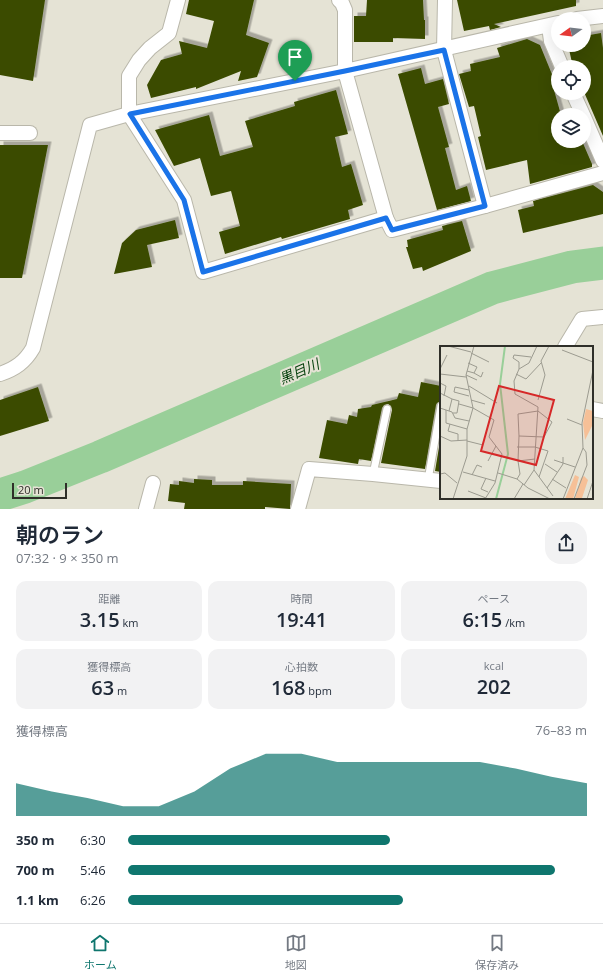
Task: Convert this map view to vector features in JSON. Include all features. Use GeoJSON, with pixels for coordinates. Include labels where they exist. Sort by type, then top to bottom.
{"type":"FeatureCollection","features":[{"type":"Feature","properties":{"kind":"street"},"geometry":{"type":"LineString","coordinates":[[178,0],[169,33],[150,48],[139,60],[129,76],[130,114],[184,200],[203,272],[386,218]]}},
{"type":"Feature","properties":{"kind":"street"},"geometry":{"type":"LineString","coordinates":[[339,0],[345,10],[345,71],[386,218],[392,230],[603,173]]}},
{"type":"Feature","properties":{"kind":"street"},"geometry":{"type":"LineString","coordinates":[[445,0],[444,50],[485,206]]}},
{"type":"Feature","properties":{"kind":"street"},"geometry":{"type":"LineString","coordinates":[[591,17],[603,16]]}},
{"type":"Feature","properties":{"kind":"street"},"geometry":{"type":"LineString","coordinates":[[0,374],[9,371],[20,364],[28,357],[33,348],[90,125],[130,114],[345,71],[444,50],[551,25]]}},
{"type":"Feature","properties":{"kind":"street"},"geometry":{"type":"LineString","coordinates":[[0,133],[30,133]]}},
{"type":"Feature","properties":{"kind":"street"},"geometry":{"type":"LineString","coordinates":[[591,134],[603,161]]}},
{"type":"Feature","properties":{"kind":"street"},"geometry":{"type":"LineString","coordinates":[[566,346],[582,319],[603,317]]}},
{"type":"Feature","properties":{"kind":"street"},"geometry":{"type":"LineString","coordinates":[[593,409],[603,411]]}},
{"type":"Feature","properties":{"kind":"street"},"geometry":{"type":"LineString","coordinates":[[298,509],[309,469],[435,481]]}},
{"type":"Feature","properties":{"kind":"street"},"geometry":{"type":"LineString","coordinates":[[146,509],[153,483]]}},
{"type":"Feature","properties":{"kind":"lane"},"geometry":{"type":"LineString","coordinates":[[373,474],[387,409]]}},
{"type":"Feature","properties":{"kind":"lane"},"geometry":{"type":"LineString","coordinates":[[435,481],[440,418]]}},
{"type":"Feature","properties":{"kind":"building"},"geometry":{"type":"Polygon","coordinates":[[[0,0],[45,0],[33,81],[0,75],[0,0]]]}},
{"type":"Feature","properties":{"kind":"building"},"geometry":{"type":"Polygon","coordinates":[[[189,0],[254,0],[246,35],[269,43],[257,77],[238,81],[241,71],[196,89],[196,87],[151,98],[147,85],[161,60],[182,54],[179,41],[207,48],[214,21],[186,14],[189,0]]]}},
{"type":"Feature","properties":{"kind":"building"},"geometry":{"type":"Polygon","coordinates":[[[367,0],[423,0],[425,39],[393,38],[393,42],[354,42],[354,16],[366,16],[367,0]]]}},
{"type":"Feature","properties":{"kind":"building"},"geometry":{"type":"Polygon","coordinates":[[[457,0],[576,0],[576,6],[494,24],[501,27],[490,30],[489,26],[464,31],[457,0]]]}},
{"type":"Feature","properties":{"kind":"building"},"geometry":{"type":"Polygon","coordinates":[[[601,33],[603,48],[603,136],[587,100],[591,100],[591,60],[571,60],[570,52],[591,52],[591,35],[601,33]]]}},
{"type":"Feature","properties":{"kind":"building"},"geometry":{"type":"Polygon","coordinates":[[[527,39],[540,45],[551,72],[551,100],[557,100],[559,108],[551,108],[551,148],[585,148],[592,167],[530,184],[527,160],[486,170],[478,137],[481,136],[474,106],[469,107],[459,74],[471,71],[470,64],[500,57],[497,48],[527,39]]]}},
{"type":"Feature","properties":{"kind":"building"},"geometry":{"type":"Polygon","coordinates":[[[421,68],[425,84],[443,79],[449,104],[438,107],[449,147],[445,148],[456,190],[467,186],[471,201],[437,210],[398,74],[421,68]]]}},
{"type":"Feature","properties":{"kind":"building"},"geometry":{"type":"Polygon","coordinates":[[[336,90],[348,134],[335,137],[342,167],[351,164],[363,205],[348,210],[350,219],[282,239],[281,237],[225,254],[219,232],[240,226],[231,191],[211,196],[200,158],[174,166],[155,130],[209,115],[220,156],[253,147],[245,121],[295,106],[294,102],[336,90]]]}},
{"type":"Feature","properties":{"kind":"building"},"geometry":{"type":"Polygon","coordinates":[[[0,145],[48,145],[22,278],[0,278],[0,145]]]}},
{"type":"Feature","properties":{"kind":"building"},"geometry":{"type":"Polygon","coordinates":[[[593,185],[603,192],[603,214],[523,233],[518,210],[534,206],[533,201],[593,185]]]}},
{"type":"Feature","properties":{"kind":"building"},"geometry":{"type":"Polygon","coordinates":[[[175,220],[179,238],[147,245],[152,267],[114,274],[122,243],[136,230],[175,220]]]}},
{"type":"Feature","properties":{"kind":"building"},"geometry":{"type":"Polygon","coordinates":[[[462,221],[471,251],[423,271],[422,267],[413,269],[406,247],[408,247],[407,240],[443,230],[442,226],[462,221]]]}},
{"type":"Feature","properties":{"kind":"building"},"geometry":{"type":"Polygon","coordinates":[[[421,382],[440,386],[440,402],[436,405],[425,469],[381,463],[392,410],[391,406],[388,404],[384,405],[382,408],[371,461],[359,459],[358,464],[319,458],[327,420],[347,424],[349,415],[357,417],[358,409],[371,407],[372,405],[397,399],[399,393],[418,397],[421,382]]]}},
{"type":"Feature","properties":{"kind":"building"},"geometry":{"type":"Polygon","coordinates":[[[38,387],[49,421],[0,436],[0,400],[38,387]]]}},
{"type":"Feature","properties":{"kind":"building"},"geometry":{"type":"Polygon","coordinates":[[[440,441],[440,472],[435,471],[440,441]]]}},
{"type":"Feature","properties":{"kind":"building"},"geometry":{"type":"Polygon","coordinates":[[[194,479],[212,480],[212,485],[243,485],[243,481],[291,484],[290,509],[265,507],[265,509],[184,509],[185,503],[168,501],[170,484],[179,485],[179,481],[194,483],[194,479]]]}},
{"type":"Feature","properties":{"kind":"waterway","name":"黒目川"},"geometry":{"type":"LineString","coordinates":[[0,495],[25,487],[100,457],[492,288],[572,267],[603,263]]}},
{"type":"Feature","properties":{"kind":"route"},"geometry":{"type":"LineString","coordinates":[[444,50],[485,206],[392,230],[386,218],[203,272],[184,200],[130,114],[295,81],[444,50]]}}]}
